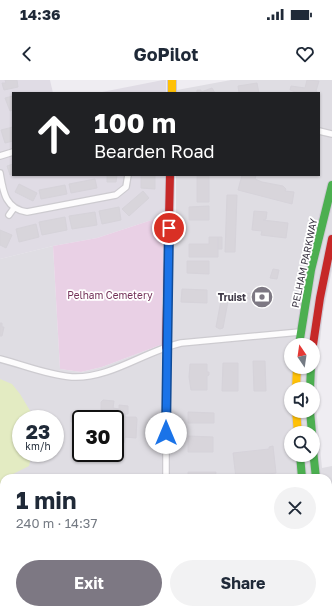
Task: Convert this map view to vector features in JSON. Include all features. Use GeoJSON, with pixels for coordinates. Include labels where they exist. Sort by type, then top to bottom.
{"type":"FeatureCollection","features":[{"type":"Feature","properties":{"kind":"main road"},"geometry":{"type":"LineString","coordinates":[[172,80],[172,92]]}},
{"type":"Feature","properties":{"kind":"main road"},"geometry":{"type":"LineString","coordinates":[[166,347],[170,176]]}},
{"type":"Feature","properties":{"kind":"main road","name":"PELHAM PARKWAY"},"geometry":{"type":"LineString","coordinates":[[300,338],[319,235],[332,185]]}},
{"type":"Feature","properties":{"kind":"main road"},"geometry":{"type":"LineString","coordinates":[[313,338],[332,238],[319,235]]}},
{"type":"Feature","properties":{"kind":"main road"},"geometry":{"type":"LineString","coordinates":[[300,332],[314,330]]}},
{"type":"Feature","properties":{"kind":"main road"},"geometry":{"type":"LineString","coordinates":[[301,462],[302,474]]}},
{"type":"Feature","properties":{"kind":"main road"},"geometry":{"type":"LineString","coordinates":[[314,462],[316,474]]}},
{"type":"Feature","properties":{"kind":"street"},"geometry":{"type":"LineString","coordinates":[[320,131],[332,134]]}},
{"type":"Feature","properties":{"kind":"street"},"geometry":{"type":"LineString","coordinates":[[0,156],[12,152]]}},
{"type":"Feature","properties":{"kind":"street"},"geometry":{"type":"LineString","coordinates":[[0,173],[5,197],[14,208],[27,212],[116,195],[126,186],[128,176]]}},
{"type":"Feature","properties":{"kind":"street"},"geometry":{"type":"LineString","coordinates":[[9,214],[14,208]]}},
{"type":"Feature","properties":{"kind":"street"},"geometry":{"type":"LineString","coordinates":[[0,359],[46,372],[76,377],[108,370],[166,347],[197,341],[300,332]]}},
{"type":"Feature","properties":{"kind":"street"},"geometry":{"type":"LineString","coordinates":[[166,347],[166,474]]}},
{"type":"Feature","properties":{"kind":"shaded area"},"geometry":{"type":"Polygon","coordinates":[[[0,80],[50,80],[53,92],[12,92],[12,176],[165,176],[164,216],[97,238],[53,246],[0,259],[0,80]]]}},
{"type":"Feature","properties":{"kind":"shaded area"},"geometry":{"type":"Polygon","coordinates":[[[163,80],[166,80],[166,92],[102,92],[163,80]]]}},
{"type":"Feature","properties":{"kind":"shaded area"},"geometry":{"type":"Polygon","coordinates":[[[231,80],[332,80],[332,270],[323,313],[320,342],[320,338],[284,338],[284,374],[317,374],[317,382],[284,382],[284,418],[317,418],[318,426],[284,426],[284,462],[320,462],[320,448],[322,468],[332,466],[332,474],[0,474],[0,259],[53,246],[60,369],[81,372],[102,367],[163,344],[164,218],[176,214],[176,176],[320,176],[320,92],[177,92],[177,90],[231,80]]]}},
{"type":"Feature","properties":{"kind":"shaded area"},"geometry":{"type":"Polygon","coordinates":[[[0,379],[12,384],[30,410],[12,410],[12,462],[30,462],[29,466],[13,474],[0,474],[0,379]]]}},
{"type":"Feature","properties":{"kind":"green space","name":"Pelham Cemetery"},"geometry":{"type":"Polygon","coordinates":[[[164,216],[163,344],[102,367],[81,372],[60,369],[53,246],[97,238],[164,216]]]}},
{"type":"Feature","properties":{"kind":"building"},"geometry":{"type":"Polygon","coordinates":[[[5,80],[17,80],[18,87],[4,90],[2,83],[6,83],[5,80]]]}},
{"type":"Feature","properties":{"kind":"building"},"geometry":{"type":"Polygon","coordinates":[[[307,80],[319,81],[317,92],[295,92],[290,90],[291,86],[305,88],[307,80]]]}},
{"type":"Feature","properties":{"kind":"building"},"geometry":{"type":"Polygon","coordinates":[[[257,83],[259,92],[239,92],[238,86],[257,83]]]}},
{"type":"Feature","properties":{"kind":"building"},"geometry":{"type":"Polygon","coordinates":[[[212,88],[214,92],[201,92],[212,88]]]}},
{"type":"Feature","properties":{"kind":"building"},"geometry":{"type":"Polygon","coordinates":[[[12,96],[12,110],[10,111],[5,98],[12,96]]]}},
{"type":"Feature","properties":{"kind":"building"},"geometry":{"type":"Polygon","coordinates":[[[12,127],[12,141],[5,143],[1,130],[12,127]]]}},
{"type":"Feature","properties":{"kind":"building"},"geometry":{"type":"Polygon","coordinates":[[[12,164],[12,174],[10,175],[7,166],[12,164]]]}},
{"type":"Feature","properties":{"kind":"building"},"geometry":{"type":"Polygon","coordinates":[[[107,176],[117,176],[116,182],[107,182],[107,176]]]}},
{"type":"Feature","properties":{"kind":"building"},"geometry":{"type":"Polygon","coordinates":[[[141,176],[155,176],[155,189],[141,188],[141,176]]]}},
{"type":"Feature","properties":{"kind":"building"},"geometry":{"type":"Polygon","coordinates":[[[197,176],[209,176],[209,202],[197,202],[197,176]]]}},
{"type":"Feature","properties":{"kind":"building"},"geometry":{"type":"Polygon","coordinates":[[[242,176],[256,176],[255,179],[262,182],[283,186],[286,189],[285,191],[294,192],[292,204],[238,190],[242,176]]]}},
{"type":"Feature","properties":{"kind":"building"},"geometry":{"type":"Polygon","coordinates":[[[95,179],[97,188],[71,193],[69,184],[95,179]]]}},
{"type":"Feature","properties":{"kind":"building"},"geometry":{"type":"Polygon","coordinates":[[[19,184],[37,193],[33,201],[15,192],[19,184]]]}},
{"type":"Feature","properties":{"kind":"building"},"geometry":{"type":"Polygon","coordinates":[[[65,185],[67,194],[41,199],[39,190],[65,185]]]}},
{"type":"Feature","properties":{"kind":"building"},"geometry":{"type":"Polygon","coordinates":[[[143,191],[149,198],[129,216],[122,209],[143,191]]]}},
{"type":"Feature","properties":{"kind":"building"},"geometry":{"type":"Polygon","coordinates":[[[227,195],[237,195],[235,252],[225,252],[227,195]]]}},
{"type":"Feature","properties":{"kind":"building"},"geometry":{"type":"Polygon","coordinates":[[[209,206],[209,220],[189,220],[189,207],[209,206]]]}},
{"type":"Feature","properties":{"kind":"building"},"geometry":{"type":"Polygon","coordinates":[[[119,207],[121,220],[102,224],[99,211],[119,207]]]}},
{"type":"Feature","properties":{"kind":"building"},"geometry":{"type":"Polygon","coordinates":[[[254,211],[267,212],[266,219],[263,220],[288,223],[286,238],[261,235],[262,231],[252,230],[254,211]]]}},
{"type":"Feature","properties":{"kind":"building"},"geometry":{"type":"Polygon","coordinates":[[[95,212],[97,225],[72,229],[69,216],[95,212]]]}},
{"type":"Feature","properties":{"kind":"building"},"geometry":{"type":"Polygon","coordinates":[[[65,217],[67,230],[42,235],[39,222],[65,217]]]}},
{"type":"Feature","properties":{"kind":"building"},"geometry":{"type":"Polygon","coordinates":[[[36,224],[39,237],[19,242],[16,229],[36,224]]]}},
{"type":"Feature","properties":{"kind":"building"},"geometry":{"type":"Polygon","coordinates":[[[0,230],[12,235],[6,248],[0,245],[0,230]]]}},
{"type":"Feature","properties":{"kind":"building"},"geometry":{"type":"Polygon","coordinates":[[[209,237],[218,237],[218,257],[189,257],[189,244],[209,244],[209,237]]]}},
{"type":"Feature","properties":{"kind":"building"},"geometry":{"type":"Polygon","coordinates":[[[218,237],[222,237],[222,249],[218,249],[218,237]]]}},
{"type":"Feature","properties":{"kind":"building"},"geometry":{"type":"Polygon","coordinates":[[[187,261],[209,261],[209,274],[187,273],[187,261]]]}},
{"type":"Feature","properties":{"kind":"building"},"geometry":{"type":"Polygon","coordinates":[[[273,269],[279,270],[277,279],[270,278],[273,269]]]}},
{"type":"Feature","properties":{"kind":"building"},"geometry":{"type":"Polygon","coordinates":[[[258,288],[268,290],[266,305],[255,303],[255,300],[247,299],[248,293],[257,294],[258,288]]]}},
{"type":"Feature","properties":{"kind":"building"},"geometry":{"type":"Polygon","coordinates":[[[182,289],[207,290],[207,303],[181,302],[182,289]]]}},
{"type":"Feature","properties":{"kind":"building"},"geometry":{"type":"Polygon","coordinates":[[[222,295],[229,296],[223,328],[220,329],[216,327],[222,295]]]}},
{"type":"Feature","properties":{"kind":"building"},"geometry":{"type":"Polygon","coordinates":[[[0,323],[2,323],[2,327],[4,327],[2,336],[0,336],[0,323]]]}},
{"type":"Feature","properties":{"kind":"building"},"geometry":{"type":"Polygon","coordinates":[[[253,361],[265,361],[266,391],[254,391],[253,361]]]}},
{"type":"Feature","properties":{"kind":"building"},"geometry":{"type":"Polygon","coordinates":[[[223,363],[238,363],[238,391],[222,391],[223,363]]]}},
{"type":"Feature","properties":{"kind":"building"},"geometry":{"type":"Polygon","coordinates":[[[190,364],[207,364],[207,372],[209,372],[209,375],[207,376],[207,390],[191,390],[189,377],[190,364]]]}},
{"type":"Feature","properties":{"kind":"building"},"geometry":{"type":"Polygon","coordinates":[[[103,400],[114,401],[113,408],[119,409],[119,405],[128,406],[128,414],[125,414],[125,417],[136,417],[137,419],[136,438],[125,437],[124,443],[124,410],[101,410],[101,402],[103,400]]]}},
{"type":"Feature","properties":{"kind":"building"},"geometry":{"type":"Polygon","coordinates":[[[188,412],[214,413],[214,423],[188,423],[188,412]]]}},
{"type":"Feature","properties":{"kind":"building"},"geometry":{"type":"Polygon","coordinates":[[[188,436],[213,437],[213,452],[188,452],[188,436]]]}},
{"type":"Feature","properties":{"kind":"building"},"geometry":{"type":"Polygon","coordinates":[[[273,446],[276,473],[236,474],[233,453],[269,449],[269,447],[273,446]]]}},
{"type":"Feature","properties":{"kind":"building"},"geometry":{"type":"Polygon","coordinates":[[[188,472],[216,472],[216,474],[188,474],[188,472]]]}},
{"type":"Feature","properties":{"kind":"traffic: fast"},"geometry":{"type":"LineString","coordinates":[[300,338],[311,270],[332,185]]}},
{"type":"Feature","properties":{"kind":"traffic: fast"},"geometry":{"type":"LineString","coordinates":[[310,382],[311,374]]}},
{"type":"Feature","properties":{"kind":"traffic: fast"},"geometry":{"type":"LineString","coordinates":[[311,418],[311,426]]}},
{"type":"Feature","properties":{"kind":"traffic: fast"},"geometry":{"type":"LineString","coordinates":[[301,462],[302,474]]}},
{"type":"Feature","properties":{"kind":"traffic: fast"},"geometry":{"type":"LineString","coordinates":[[314,462],[316,474]]}},
{"type":"Feature","properties":{"kind":"traffic: slow"},"geometry":{"type":"LineString","coordinates":[[172,80],[172,92]]}},
{"type":"Feature","properties":{"kind":"traffic: slow"},"geometry":{"type":"LineString","coordinates":[[296,382],[297,374]]}},
{"type":"Feature","properties":{"kind":"traffic: slow"},"geometry":{"type":"LineString","coordinates":[[297,418],[297,426]]}},
{"type":"Feature","properties":{"kind":"traffic: jam"},"geometry":{"type":"LineString","coordinates":[[166,347],[170,176]]}},
{"type":"Feature","properties":{"kind":"traffic: jam"},"geometry":{"type":"LineString","coordinates":[[314,338],[320,298],[332,239]]}},
{"type":"Feature","properties":{"kind":"place","name":"Truist"},"geometry":{"type":"Point","coordinates":[262,297]}},
{"type":"Feature","properties":{"kind":"route"},"geometry":{"type":"LineString","coordinates":[[166,433],[166,347],[169,228]]}}]}
